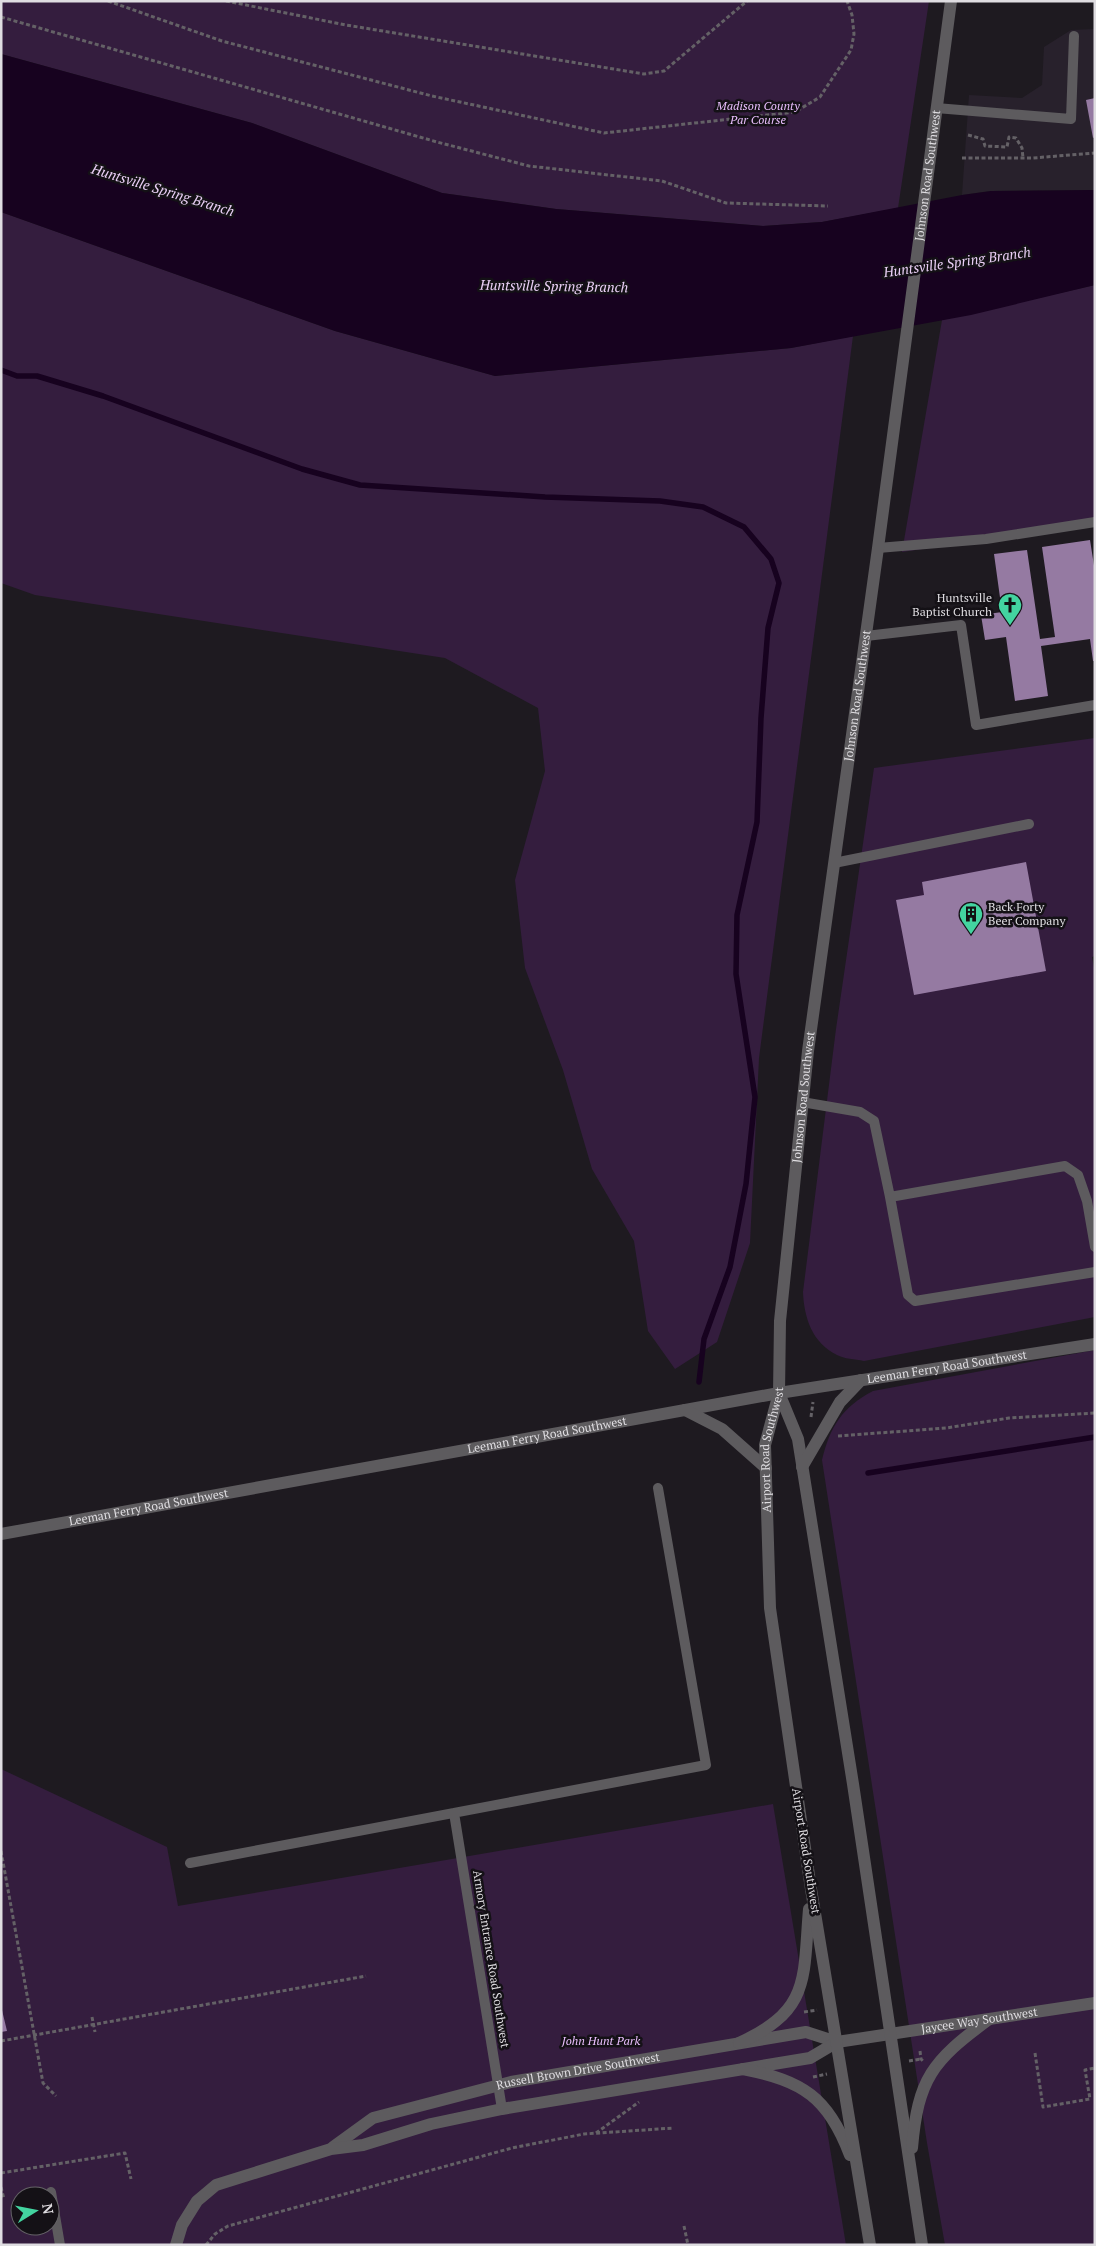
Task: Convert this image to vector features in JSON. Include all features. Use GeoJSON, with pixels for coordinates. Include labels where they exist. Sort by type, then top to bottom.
{"type":"FeatureCollection","features":[{"type":"Feature","properties":{"kind":"street","name":"Johnson Road Southwest"},"geometry":{"type":"LineString","coordinates":[[779,1393],[780,1321],[802,1102],[951,1]]}},
{"type":"Feature","properties":{"kind":"street","name":"Leeman Ferry Road Southwest"},"geometry":{"type":"LineString","coordinates":[[1,1534],[779,1393],[1095,1344]]}},
{"type":"Feature","properties":{"kind":"street"},"geometry":{"type":"LineString","coordinates":[[802,1467],[835,1409],[860,1380]]}},
{"type":"Feature","properties":{"kind":"street","name":"Airport Road Southwest"},"geometry":{"type":"LineString","coordinates":[[779,1393],[798,1439],[853,1784],[889,2035],[922,2245]]}},
{"type":"Feature","properties":{"kind":"street","name":"Airport Road Southwest"},"geometry":{"type":"LineString","coordinates":[[779,1393],[765,1445],[770,1608],[811,1889],[870,2245]]}},
{"type":"Feature","properties":{"kind":"street"},"geometry":{"type":"LineString","coordinates":[[685,1410],[722,1429],[766,1468]]}},
{"type":"Feature","properties":{"kind":"street"},"geometry":{"type":"LineString","coordinates":[[739,2043],[764,2031],[787,2012],[798,1996],[806,1972],[811,1889]]}},
{"type":"Feature","properties":{"kind":"street","name":"Jaycee Way Southwest"},"geometry":{"type":"LineString","coordinates":[[863,2038],[1095,2003]]}},
{"type":"Feature","properties":{"kind":"street"},"geometry":{"type":"LineString","coordinates":[[910,2168],[921,2091],[938,2062],[964,2037],[988,2020]]}},
{"type":"Feature","properties":{"kind":"street","name":"Russell Brown Drive Southwest"},"geometry":{"type":"LineString","coordinates":[[331,2149],[373,2118],[498,2085],[806,2032],[837,2042]]}},
{"type":"Feature","properties":{"kind":"street","name":"Russell Brown Drive Southwest"},"geometry":{"type":"LineString","coordinates":[[176,2245],[182,2225],[197,2201],[216,2185],[331,2149],[363,2145],[431,2124],[502,2109],[810,2058],[837,2042],[863,2038]]}},
{"type":"Feature","properties":{"kind":"street"},"geometry":{"type":"LineString","coordinates":[[743,2069],[775,2075],[797,2084],[810,2092],[829,2113],[846,2143],[859,2179]]}},
{"type":"Feature","properties":{"kind":"lane"},"geometry":{"type":"LineString","coordinates":[[936,108],[1071,120],[1074,36]]}},
{"type":"Feature","properties":{"kind":"lane"},"geometry":{"type":"LineString","coordinates":[[878,548],[986,539],[1095,522]]}},
{"type":"Feature","properties":{"kind":"lane"},"geometry":{"type":"LineString","coordinates":[[866,636],[961,625],[976,726],[1095,705]]}},
{"type":"Feature","properties":{"kind":"lane"},"geometry":{"type":"LineString","coordinates":[[834,863],[1029,824]]}},
{"type":"Feature","properties":{"kind":"lane"},"geometry":{"type":"LineString","coordinates":[[802,1102],[860,1112],[874,1121],[908,1295],[915,1301],[1095,1272]]}},
{"type":"Feature","properties":{"kind":"lane"},"geometry":{"type":"LineString","coordinates":[[890,1197],[1066,1166],[1078,1175],[1087,1201],[1095,1247]]}},
{"type":"Feature","properties":{"kind":"lane"},"geometry":{"type":"LineString","coordinates":[[190,1862],[706,1765],[658,1488]]}},
{"type":"Feature","properties":{"kind":"lane","name":"Armory Entrance Road Southwest"},"geometry":{"type":"LineString","coordinates":[[454,1813],[502,2109]]}},
{"type":"Feature","properties":{"kind":"path"},"geometry":{"type":"LineString","coordinates":[[108,1],[250,48],[432,96],[604,133],[795,112],[820,98],[851,50],[854,34],[852,15],[847,1]]}},
{"type":"Feature","properties":{"kind":"path"},"geometry":{"type":"LineString","coordinates":[[226,1],[346,25],[644,74],[664,71],[747,1]]}},
{"type":"Feature","properties":{"kind":"path"},"geometry":{"type":"LineString","coordinates":[[1,17],[437,142],[529,166],[662,181],[726,203],[828,206]]}},
{"type":"Feature","properties":{"kind":"path"},"geometry":{"type":"LineString","coordinates":[[968,135],[983,139],[985,146],[1008,147],[1009,137],[1016,138],[1022,148],[1022,158]]}},
{"type":"Feature","properties":{"kind":"path"},"geometry":{"type":"LineString","coordinates":[[962,158],[1022,158],[1095,153]]}},
{"type":"Feature","properties":{"kind":"path"},"geometry":{"type":"LineString","coordinates":[[811,1417],[813,1401]]}},
{"type":"Feature","properties":{"kind":"path"},"geometry":{"type":"LineString","coordinates":[[838,1436],[946,1428],[992,1423],[1009,1418],[1095,1413]]}},
{"type":"Feature","properties":{"kind":"path"},"geometry":{"type":"LineString","coordinates":[[1,1851],[43,2083],[56,2096]]}},
{"type":"Feature","properties":{"kind":"path"},"geometry":{"type":"LineString","coordinates":[[1,2041],[366,1976]]}},
{"type":"Feature","properties":{"kind":"path"},"geometry":{"type":"LineString","coordinates":[[803,2012],[818,2010]]}},
{"type":"Feature","properties":{"kind":"path"},"geometry":{"type":"LineString","coordinates":[[92,2017],[95,2032]]}},
{"type":"Feature","properties":{"kind":"path"},"geometry":{"type":"LineString","coordinates":[[1035,2053],[1043,2107],[1090,2099],[1085,2070],[1095,2068]]}},
{"type":"Feature","properties":{"kind":"path"},"geometry":{"type":"LineString","coordinates":[[908,2061],[921,2059]]}},
{"type":"Feature","properties":{"kind":"path"},"geometry":{"type":"LineString","coordinates":[[813,2077],[828,2074]]}},
{"type":"Feature","properties":{"kind":"path"},"geometry":{"type":"LineString","coordinates":[[596,2134],[640,2102]]}},
{"type":"Feature","properties":{"kind":"path"},"geometry":{"type":"LineString","coordinates":[[206,2245],[215,2234],[228,2226],[479,2155],[596,2134],[674,2128]]}},
{"type":"Feature","properties":{"kind":"path"},"geometry":{"type":"LineString","coordinates":[[1,2173],[125,2154],[131,2180]]}},
{"type":"Feature","properties":{"kind":"path"},"geometry":{"type":"LineString","coordinates":[[1,2187],[4,2200]]}},
{"type":"Feature","properties":{"kind":"path"},"geometry":{"type":"LineString","coordinates":[[684,2226],[688,2245]]}},
{"type":"Feature","properties":{"kind":"shaded area"},"geometry":{"type":"Polygon","coordinates":[[[1095,29],[1095,190],[991,191],[962,195],[969,95],[1022,98],[1042,85],[1044,47],[1071,30],[1095,29]]]}},
{"type":"Feature","properties":{"kind":"green space","name":"Madison County Par Course"},"geometry":{"type":"Polygon","coordinates":[[[1,1],[929,1],[898,208],[822,222],[763,226],[556,209],[442,193],[252,123],[1,54],[1,1]]]}},
{"type":"Feature","properties":{"kind":"green space"},"geometry":{"type":"Polygon","coordinates":[[[1,212],[335,331],[495,376],[791,348],[853,336],[759,1058],[750,1243],[717,1342],[675,1369],[648,1331],[634,1241],[592,1169],[563,1070],[525,968],[515,880],[545,771],[538,708],[445,658],[35,595],[1,583],[1,212]]]}},
{"type":"Feature","properties":{"kind":"green space"},"geometry":{"type":"Polygon","coordinates":[[[1095,285],[1095,524],[902,552],[942,320],[1095,285]]]}},
{"type":"Feature","properties":{"kind":"green space"},"geometry":{"type":"Polygon","coordinates":[[[1095,738],[1095,956],[1092,957],[1095,973],[1095,1317],[864,1361],[840,1356],[821,1344],[811,1328],[805,1311],[803,1292],[836,1029],[874,768],[1095,738]]]}},
{"type":"Feature","properties":{"kind":"green space"},"geometry":{"type":"Polygon","coordinates":[[[1095,1350],[1095,2245],[945,2245],[927,2143],[822,1460],[833,1428],[839,1419],[853,1404],[873,1391],[1095,1350]]]}},
{"type":"Feature","properties":{"kind":"green space","name":"John Hunt Park"},"geometry":{"type":"Polygon","coordinates":[[[1,1769],[167,1847],[178,1906],[773,1804],[846,2245],[1,2245],[1,1769]]]}},
{"type":"Feature","properties":{"kind":"water","name":"Huntsville Spring Branch"},"geometry":{"type":"Polygon","coordinates":[[[1,54],[252,123],[442,193],[556,209],[763,226],[822,222],[991,191],[1095,190],[1095,285],[971,315],[791,348],[495,376],[335,331],[1,212],[1,54]]]}},
{"type":"Feature","properties":{"kind":"building"},"geometry":{"type":"Polygon","coordinates":[[[1095,98],[1095,137],[1093,138],[1086,100],[1095,98]]]}},
{"type":"Feature","properties":{"kind":"building","name":"Huntsville Baptist Church"},"geometry":{"type":"Polygon","coordinates":[[[1090,540],[1095,572],[1095,661],[1093,661],[1090,639],[1041,646],[1048,696],[1015,701],[1006,637],[985,640],[981,615],[1002,612],[994,554],[1027,550],[1040,639],[1055,637],[1042,547],[1090,540]]]}},
{"type":"Feature","properties":{"kind":"building","name":"Back Forty Beer Company"},"geometry":{"type":"Polygon","coordinates":[[[1026,862],[1046,971],[914,995],[896,900],[924,895],[922,882],[1026,862]]]}},
{"type":"Feature","properties":{"kind":"building"},"geometry":{"type":"Polygon","coordinates":[[[1,2006],[7,2031],[1,2032],[1,2006]]]}},
{"type":"Feature","properties":{"kind":"waterway"},"geometry":{"type":"LineString","coordinates":[[1,370],[17,376],[37,376],[103,396],[302,469],[360,485],[545,497],[660,501],[703,507],[744,527],[771,559],[779,583],[768,628],[761,718],[757,822],[737,915],[736,974],[755,1097],[746,1184],[730,1267],[704,1339],[699,1382]]}},
{"type":"Feature","properties":{"kind":"waterway"},"geometry":{"type":"LineString","coordinates":[[868,1473],[1095,1437]]}},
{"type":"Feature","properties":{"kind":"place","name":"Huntsville Baptist Church"},"geometry":{"type":"Point","coordinates":[1010,626]}},
{"type":"Feature","properties":{"kind":"place","name":"Back Forty Beer Company"},"geometry":{"type":"Point","coordinates":[971,935]}}]}
